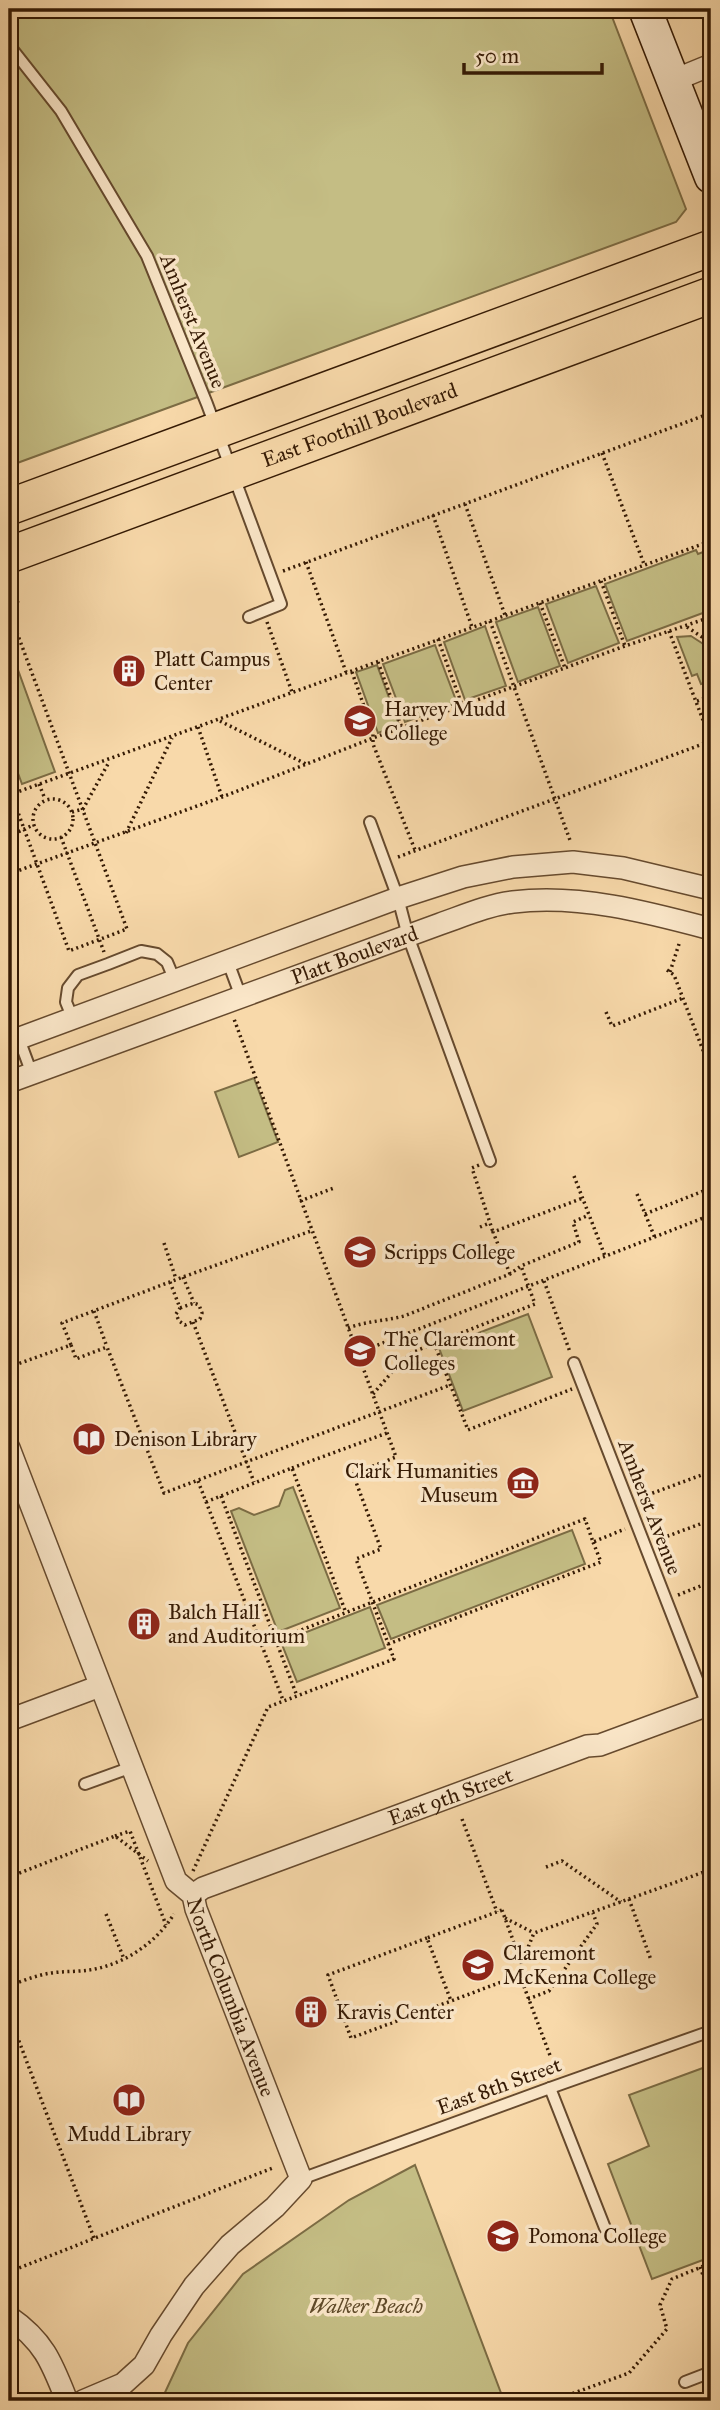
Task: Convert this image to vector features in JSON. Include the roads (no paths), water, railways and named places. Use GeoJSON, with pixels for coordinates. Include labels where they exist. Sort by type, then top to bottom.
{"type":"FeatureCollection","features":[{"type":"Feature","properties":{"kind":"main road"},"geometry":{"type":"LineString","coordinates":[[645,9],[672,81],[699,134],[711,177]]}},
{"type":"Feature","properties":{"kind":"main road"},"geometry":{"type":"LineString","coordinates":[[9,506],[711,248]]}},
{"type":"Feature","properties":{"kind":"main road","name":"East Foothill Boulevard"},"geometry":{"type":"LineString","coordinates":[[11,571],[232,473],[711,295]]}},
{"type":"Feature","properties":{"kind":"street"},"geometry":{"type":"LineString","coordinates":[[672,81],[711,65]]}},
{"type":"Feature","properties":{"kind":"street","name":"Platt Boulevard"},"geometry":{"type":"LineString","coordinates":[[14,1041],[398,898],[463,877],[513,867],[573,862],[623,868],[711,889]]}},
{"type":"Feature","properties":{"kind":"street","name":"Platt Boulevard"},"geometry":{"type":"LineString","coordinates":[[9,1082],[237,1005],[480,909],[512,902],[575,901],[615,906],[711,929]]}},
{"type":"Feature","properties":{"kind":"street","name":"North Columbia Avenue"},"geometry":{"type":"LineString","coordinates":[[9,1448],[176,1881],[193,1895],[196,1909],[301,2179]]}},
{"type":"Feature","properties":{"kind":"street"},"geometry":{"type":"LineString","coordinates":[[9,1720],[100,1686]]}},
{"type":"Feature","properties":{"kind":"street","name":"East 9th Street"},"geometry":{"type":"LineString","coordinates":[[193,1895],[204,1888],[587,1746],[600,1745],[709,1704]]}},
{"type":"Feature","properties":{"kind":"street"},"geometry":{"type":"LineString","coordinates":[[83,2401],[123,2384],[144,2365],[194,2286],[230,2245],[275,2207],[301,2179]]}},
{"type":"Feature","properties":{"kind":"street"},"geometry":{"type":"LineString","coordinates":[[9,2317],[31,2333],[47,2353],[67,2401]]}},
{"type":"Feature","properties":{"kind":"lane","name":"Amherst Avenue"},"geometry":{"type":"LineString","coordinates":[[9,45],[61,111],[146,256],[216,430],[281,604],[249,617]]}},
{"type":"Feature","properties":{"kind":"lane"},"geometry":{"type":"LineString","coordinates":[[370,822],[398,898],[408,936],[490,1161]]}},
{"type":"Feature","properties":{"kind":"lane"},"geometry":{"type":"LineString","coordinates":[[73,1019],[66,1002],[68,988],[78,975],[141,951],[157,954],[167,962],[175,981]]}},
{"type":"Feature","properties":{"kind":"lane"},"geometry":{"type":"LineString","coordinates":[[228,962],[237,1005]]}},
{"type":"Feature","properties":{"kind":"lane"},"geometry":{"type":"LineString","coordinates":[[14,1041],[32,1074]]}},
{"type":"Feature","properties":{"kind":"lane","name":"Amherst Avenue"},"geometry":{"type":"LineString","coordinates":[[574,1363],[709,1704]]}},
{"type":"Feature","properties":{"kind":"lane"},"geometry":{"type":"LineString","coordinates":[[85,1784],[132,1767]]}},
{"type":"Feature","properties":{"kind":"lane","name":"East 8th Street"},"geometry":{"type":"LineString","coordinates":[[301,2179],[711,2031]]}},
{"type":"Feature","properties":{"kind":"lane"},"geometry":{"type":"LineString","coordinates":[[550,2088],[605,2228]]}},
{"type":"Feature","properties":{"kind":"lane"},"geometry":{"type":"LineString","coordinates":[[685,2382],[711,2372]]}},
{"type":"Feature","properties":{"kind":"place","name":"Platt Campus Center"},"geometry":{"type":"Point","coordinates":[129,671]}},
{"type":"Feature","properties":{"kind":"place","name":"Harvey Mudd College"},"geometry":{"type":"Point","coordinates":[360,721]}},
{"type":"Feature","properties":{"kind":"place","name":"Scripps College"},"geometry":{"type":"Point","coordinates":[360,1252]}},
{"type":"Feature","properties":{"kind":"place","name":"The Claremont Colleges"},"geometry":{"type":"Point","coordinates":[360,1351]}},
{"type":"Feature","properties":{"kind":"place","name":"Denison Library"},"geometry":{"type":"Point","coordinates":[89,1439]}},
{"type":"Feature","properties":{"kind":"place","name":"Clark Humanities Museum"},"geometry":{"type":"Point","coordinates":[523,1483]}},
{"type":"Feature","properties":{"kind":"place","name":"Balch Hall and Auditorium"},"geometry":{"type":"Point","coordinates":[144,1624]}},
{"type":"Feature","properties":{"kind":"place","name":"Claremont McKenna College"},"geometry":{"type":"Point","coordinates":[478,1965]}},
{"type":"Feature","properties":{"kind":"place","name":"Kravis Center"},"geometry":{"type":"Point","coordinates":[311,2012]}},
{"type":"Feature","properties":{"kind":"place","name":"Mudd Library"},"geometry":{"type":"Point","coordinates":[129,2100]}},
{"type":"Feature","properties":{"kind":"place","name":"Pomona College"},"geometry":{"type":"Point","coordinates":[503,2236]}},
{"type":"Feature","properties":{"kind":"park label","name":"Walker Beach"},"geometry":{"type":"Point","coordinates":[366,2306]}}]}
